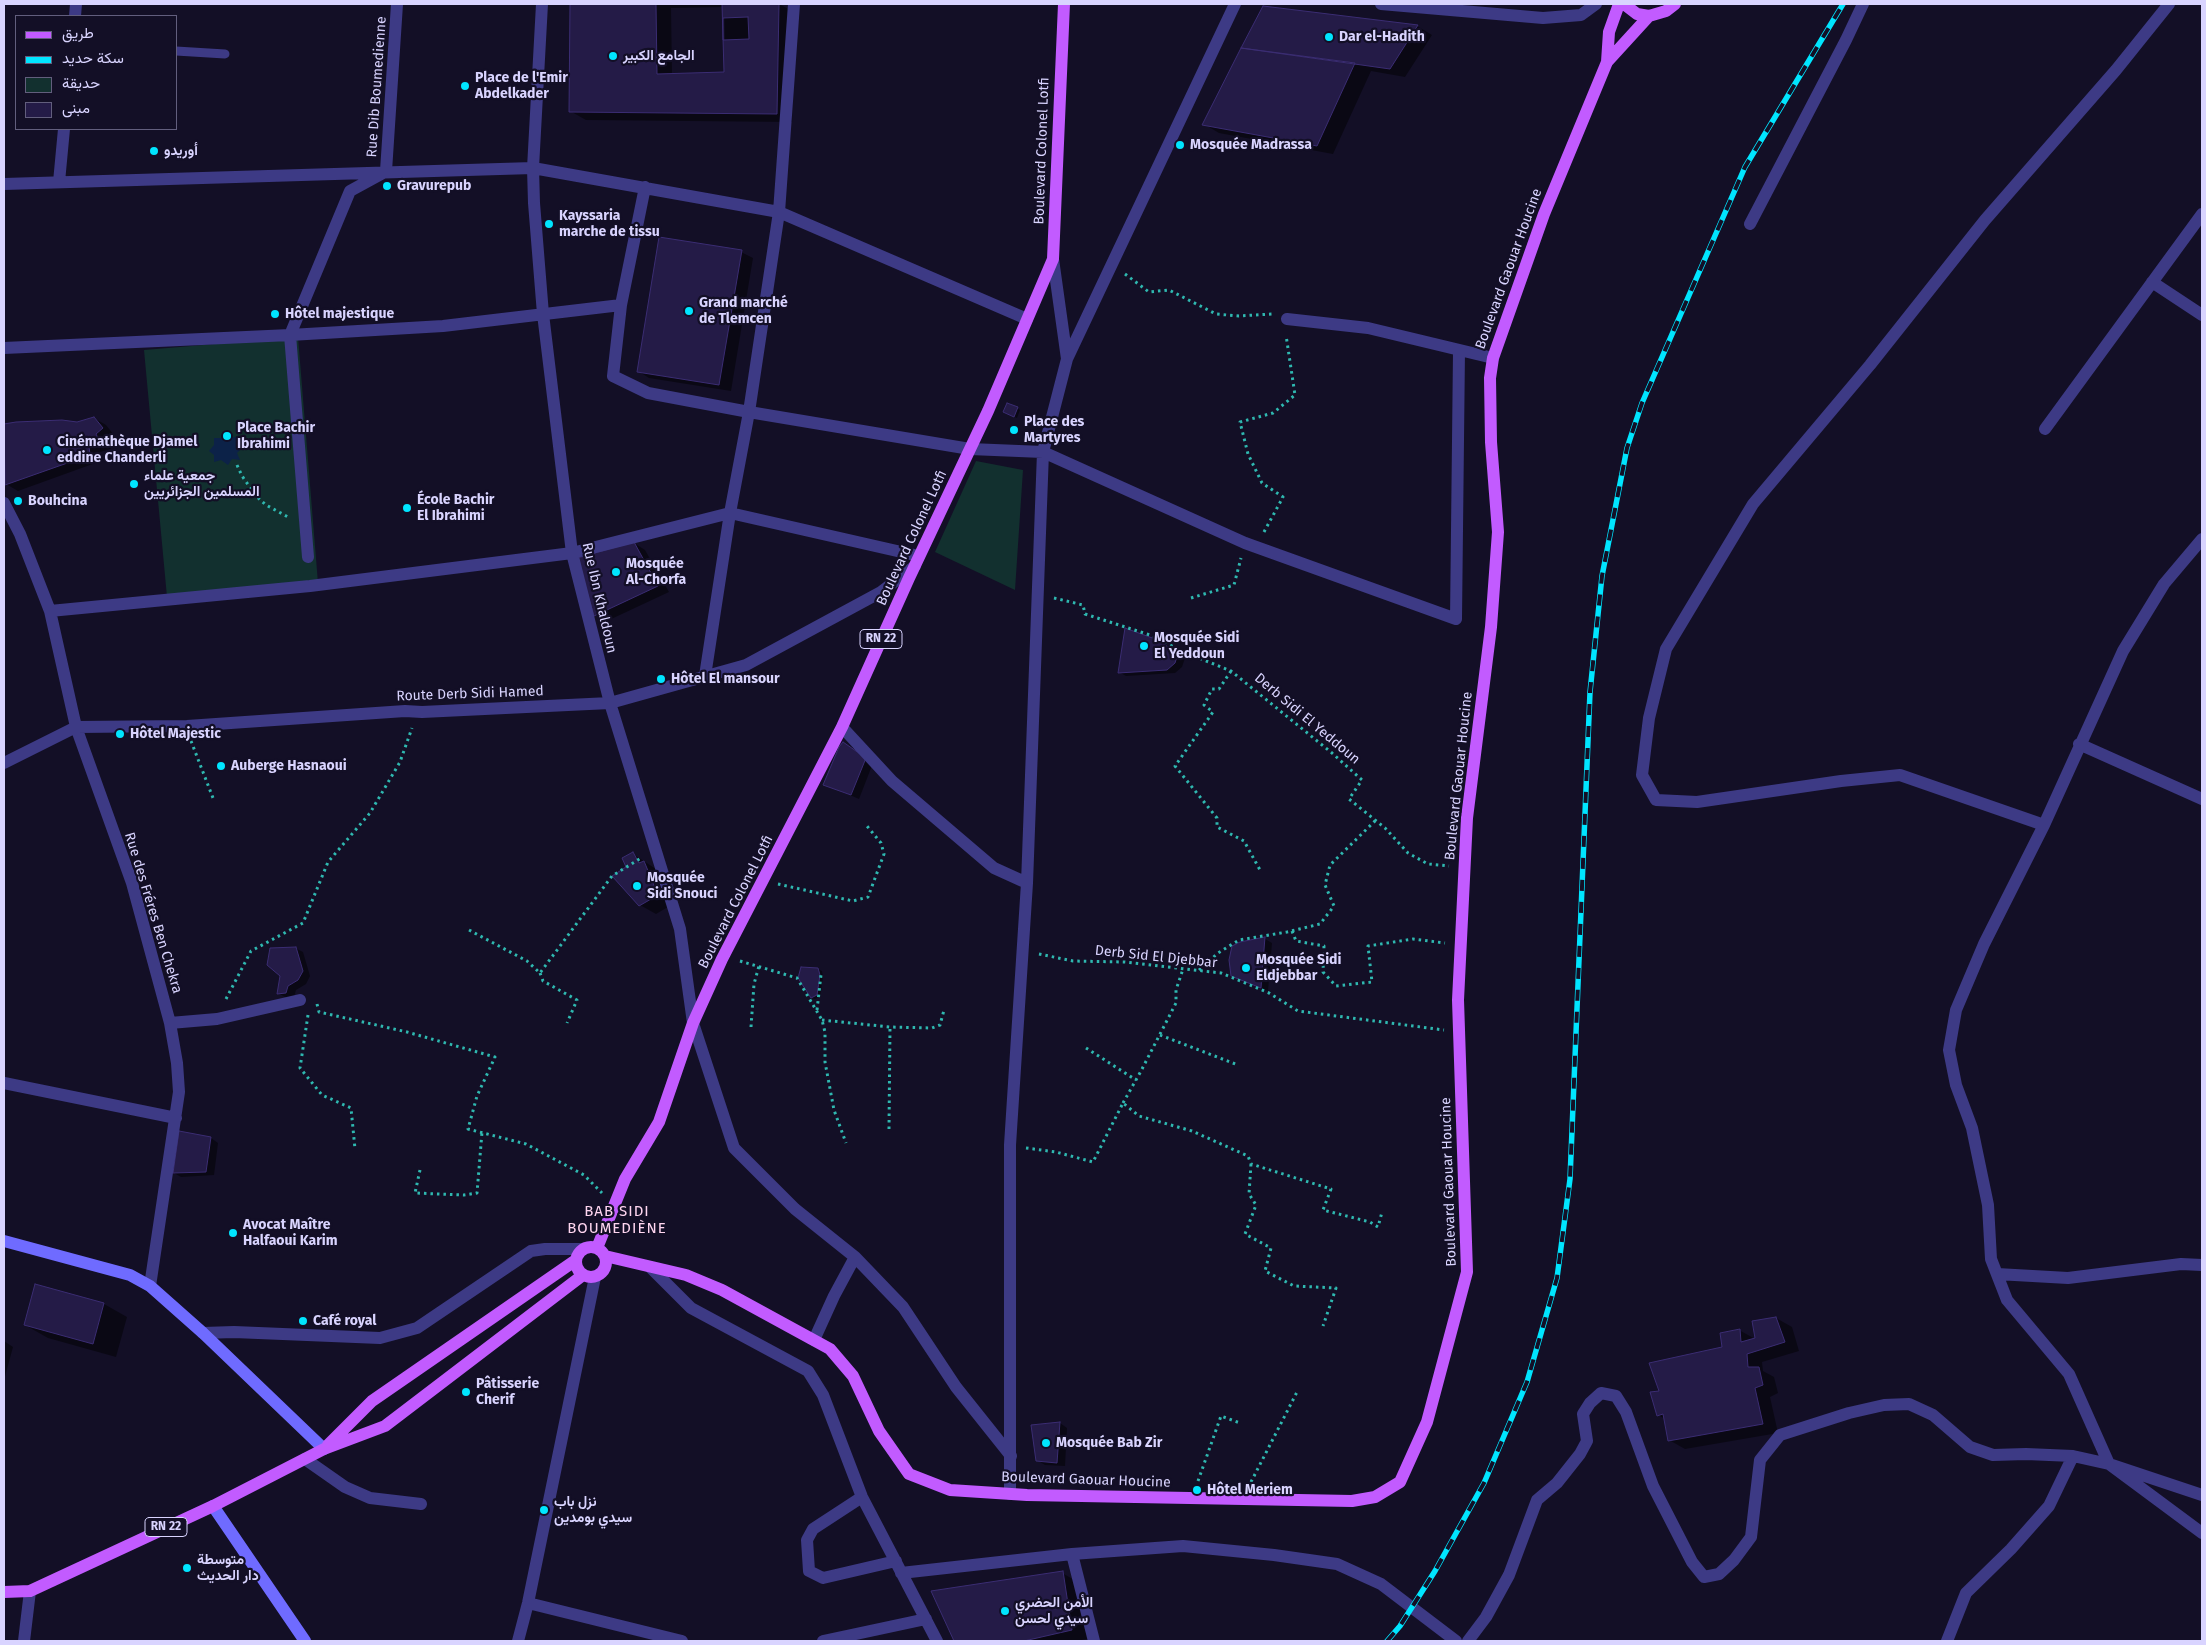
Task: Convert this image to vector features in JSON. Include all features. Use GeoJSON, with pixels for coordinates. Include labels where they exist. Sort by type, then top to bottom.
{"type":"FeatureCollection","features":[{"type":"Feature","properties":{"kind":"main road","name":"Boulevard Colonel Lotfi"},"geometry":{"type":"LineString","coordinates":[[601,1252],[625,1179],[659,1122],[694,1023],[722,959],[842,727],[917,561],[988,411],[1053,259],[1064,4]]}},
{"type":"Feature","properties":{"kind":"main road"},"geometry":{"type":"LineString","coordinates":[[1607,62],[1609,32],[1619,4]]}},
{"type":"Feature","properties":{"kind":"main road"},"geometry":{"type":"LineString","coordinates":[[1624,4],[1637,14],[1649,16],[1666,11],[1675,4]]}},
{"type":"Feature","properties":{"kind":"main road"},"geometry":{"type":"LineString","coordinates":[[1607,62],[1649,16]]}},
{"type":"Feature","properties":{"kind":"main road","name":"Boulevard Gaouar Houcine"},"geometry":{"type":"LineString","coordinates":[[601,1252],[650,1267],[686,1275],[722,1290],[830,1349],[853,1376],[879,1431],[909,1474],[950,1490],[1010,1494],[1352,1501],[1375,1497],[1400,1482],[1427,1422],[1467,1272],[1458,1000],[1467,818],[1491,627],[1498,532],[1491,442],[1490,378],[1493,358],[1544,214],[1607,62]]}},
{"type":"Feature","properties":{"kind":"main road"},"geometry":{"type":"LineString","coordinates":[[4,1241],[130,1275],[150,1286],[203,1333],[324,1449]]}},
{"type":"Feature","properties":{"kind":"main road"},"geometry":{"type":"LineString","coordinates":[[587,1247],[601,1252],[605,1267],[601,1273],[589,1276],[577,1269],[579,1255],[587,1247]]}},
{"type":"Feature","properties":{"kind":"main road","name":"RN 22"},"geometry":{"type":"LineString","coordinates":[[324,1449],[372,1401],[579,1255]]}},
{"type":"Feature","properties":{"kind":"main road","name":"RN 22"},"geometry":{"type":"LineString","coordinates":[[4,1592],[30,1591],[213,1506],[324,1449],[385,1426],[589,1276]]}},
{"type":"Feature","properties":{"kind":"main road"},"geometry":{"type":"LineString","coordinates":[[213,1506],[305,1641]]}},
{"type":"Feature","properties":{"kind":"street","name":"Rue Dib Boumedienne"},"geometry":{"type":"LineString","coordinates":[[386,171],[397,4]]}},
{"type":"Feature","properties":{"kind":"street","name":"Rue Ibn Khaldoun"},"geometry":{"type":"LineString","coordinates":[[542,4],[533,168],[543,314],[572,553],[610,703],[680,929],[694,1023],[734,1148],[794,1209],[855,1258],[903,1307],[956,1387],[1011,1456]]}},
{"type":"Feature","properties":{"kind":"street"},"geometry":{"type":"LineString","coordinates":[[705,676],[730,513],[749,412],[779,212],[794,4]]}},
{"type":"Feature","properties":{"kind":"street"},"geometry":{"type":"LineString","coordinates":[[1010,1494],[1010,1145],[1027,883],[1036,598],[1043,452],[1067,359],[1234,4]]}},
{"type":"Feature","properties":{"kind":"street"},"geometry":{"type":"LineString","coordinates":[[1381,4],[1543,18],[1581,15],[1596,4]]}},
{"type":"Feature","properties":{"kind":"street"},"geometry":{"type":"LineString","coordinates":[[1750,224],[1863,4]]}},
{"type":"Feature","properties":{"kind":"street"},"geometry":{"type":"LineString","coordinates":[[2044,825],[1900,775],[1697,802],[1656,800],[1642,776],[1649,718],[1666,649],[1717,567],[1753,504],[1870,365],[1985,220],[2116,70],[2169,4]]}},
{"type":"Feature","properties":{"kind":"street"},"geometry":{"type":"LineString","coordinates":[[59,182],[64,130]]}},
{"type":"Feature","properties":{"kind":"street"},"geometry":{"type":"LineString","coordinates":[[4,184],[533,168],[779,212],[1027,319]]}},
{"type":"Feature","properties":{"kind":"street"},"geometry":{"type":"LineString","coordinates":[[308,557],[290,335],[350,191],[386,171]]}},
{"type":"Feature","properties":{"kind":"street"},"geometry":{"type":"LineString","coordinates":[[645,187],[620,305],[613,376],[648,393],[749,412],[970,449],[1043,452],[1251,545],[1456,619],[1459,351]]}},
{"type":"Feature","properties":{"kind":"street"},"geometry":{"type":"LineString","coordinates":[[2044,429],[2202,214]]}},
{"type":"Feature","properties":{"kind":"street"},"geometry":{"type":"LineString","coordinates":[[1053,259],[1067,359]]}},
{"type":"Feature","properties":{"kind":"street"},"geometry":{"type":"LineString","coordinates":[[2152,282],[2202,315]]}},
{"type":"Feature","properties":{"kind":"street"},"geometry":{"type":"LineString","coordinates":[[4,348],[443,326],[620,305]]}},
{"type":"Feature","properties":{"kind":"street"},"geometry":{"type":"LineString","coordinates":[[1285,318],[1368,328],[1493,358]]}},
{"type":"Feature","properties":{"kind":"street","name":"Rue des Fréres Ben Chekra"},"geometry":{"type":"LineString","coordinates":[[4,503],[20,534],[50,611],[76,727],[132,884],[170,1023],[179,1092],[150,1286]]}},
{"type":"Feature","properties":{"kind":"street"},"geometry":{"type":"LineString","coordinates":[[50,611],[310,586],[572,553],[730,513],[917,561]]}},
{"type":"Feature","properties":{"kind":"street"},"geometry":{"type":"LineString","coordinates":[[2202,539],[2164,584],[2123,651],[2044,825],[1984,944],[1956,1010],[1949,1050],[1956,1085],[1972,1128],[1988,1205],[1991,1259],[2007,1300],[2068,1374],[2109,1464],[2202,1533]]}},
{"type":"Feature","properties":{"kind":"street","name":"Route Derb Sidi Hamed"},"geometry":{"type":"LineString","coordinates":[[4,763],[76,727],[187,726],[418,711],[610,703],[746,665],[881,592],[917,561]]}},
{"type":"Feature","properties":{"kind":"street"},"geometry":{"type":"LineString","coordinates":[[842,727],[892,781],[994,868],[1027,883]]}},
{"type":"Feature","properties":{"kind":"street"},"geometry":{"type":"LineString","coordinates":[[2080,744],[2202,799]]}},
{"type":"Feature","properties":{"kind":"street"},"geometry":{"type":"LineString","coordinates":[[170,1023],[217,1019],[305,1000]]}},
{"type":"Feature","properties":{"kind":"street"},"geometry":{"type":"LineString","coordinates":[[4,1083],[176,1118]]}},
{"type":"Feature","properties":{"kind":"street"},"geometry":{"type":"LineString","coordinates":[[203,1333],[234,1332],[380,1338],[417,1328],[531,1252],[545,1249],[579,1255]]}},
{"type":"Feature","properties":{"kind":"street"},"geometry":{"type":"LineString","coordinates":[[814,1340],[834,1296],[855,1258]]}},
{"type":"Feature","properties":{"kind":"street"},"geometry":{"type":"LineString","coordinates":[[1997,1274],[2068,1278],[2181,1264],[2202,1265]]}},
{"type":"Feature","properties":{"kind":"street"},"geometry":{"type":"LineString","coordinates":[[650,1267],[691,1308],[808,1371],[823,1395],[862,1497],[937,1641]]}},
{"type":"Feature","properties":{"kind":"street"},"geometry":{"type":"LineString","coordinates":[[518,1641],[528,1603],[589,1276]]}},
{"type":"Feature","properties":{"kind":"street"},"geometry":{"type":"LineString","coordinates":[[1468,1641],[1486,1617],[1509,1575],[1537,1500],[1557,1482],[1580,1454],[1587,1441],[1583,1414],[1590,1403],[1601,1392],[1616,1396],[1626,1412],[1653,1486],[1692,1562],[1704,1577],[1719,1574],[1734,1560],[1750,1537],[1760,1460],[1780,1435],[1849,1413],[1884,1405],[1909,1404],[1933,1415],[1970,1447],[1993,1455],[2073,1456],[2109,1464],[2202,1495]]}},
{"type":"Feature","properties":{"kind":"street"},"geometry":{"type":"LineString","coordinates":[[1947,1641],[1966,1593],[2011,1549],[2050,1506],[2073,1456]]}},
{"type":"Feature","properties":{"kind":"street"},"geometry":{"type":"LineString","coordinates":[[305,1459],[345,1487],[370,1498],[421,1504]]}},
{"type":"Feature","properties":{"kind":"street"},"geometry":{"type":"LineString","coordinates":[[862,1497],[813,1529],[806,1540],[809,1571],[823,1578],[898,1567],[1183,1546],[1337,1564],[1381,1584],[1456,1641]]}},
{"type":"Feature","properties":{"kind":"street"},"geometry":{"type":"LineString","coordinates":[[1072,1554],[1094,1641]]}},
{"type":"Feature","properties":{"kind":"street"},"geometry":{"type":"LineString","coordinates":[[24,1641],[30,1591]]}},
{"type":"Feature","properties":{"kind":"street"},"geometry":{"type":"LineString","coordinates":[[528,1603],[681,1641]]}},
{"type":"Feature","properties":{"kind":"street"},"geometry":{"type":"LineString","coordinates":[[823,1641],[926,1619]]}},
{"type":"Feature","properties":{"kind":"lane"},"geometry":{"type":"LineString","coordinates":[[178,51],[225,54]]}},
{"type":"Feature","properties":{"kind":"path"},"geometry":{"type":"LineString","coordinates":[[1120,270],[1149,292],[1169,290],[1216,314],[1239,316],[1273,314],[1285,318],[1295,395],[1273,413],[1240,422],[1248,454],[1262,483],[1283,497],[1251,545],[1234,585],[1192,598]]}},
{"type":"Feature","properties":{"kind":"path"},"geometry":{"type":"LineString","coordinates":[[237,465],[249,487],[266,505],[288,517],[305,521]]}},
{"type":"Feature","properties":{"kind":"path","name":"Derb Sidi El Yeddoun"},"geometry":{"type":"LineString","coordinates":[[1036,598],[1061,598],[1083,605],[1084,614],[1156,636],[1179,650],[1231,671],[1332,753],[1362,780],[1349,799],[1376,820],[1408,852],[1428,864],[1465,868]]}},
{"type":"Feature","properties":{"kind":"path"},"geometry":{"type":"LineString","coordinates":[[1231,671],[1219,689],[1212,689],[1204,705],[1213,712],[1175,766],[1217,818],[1217,828],[1244,840],[1260,870]]}},
{"type":"Feature","properties":{"kind":"path"},"geometry":{"type":"LineString","coordinates":[[217,1019],[251,951],[303,923],[328,862],[370,813],[400,762],[418,711]]}},
{"type":"Feature","properties":{"kind":"path"},"geometry":{"type":"LineString","coordinates":[[187,726],[195,753],[213,798]]}},
{"type":"Feature","properties":{"kind":"path"},"geometry":{"type":"LineString","coordinates":[[1199,971],[1218,953],[1239,940],[1320,924],[1334,906],[1325,885],[1330,865],[1376,820]]}},
{"type":"Feature","properties":{"kind":"path"},"geometry":{"type":"LineString","coordinates":[[762,881],[853,901],[868,897],[884,854],[881,843],[867,826]]}},
{"type":"Feature","properties":{"kind":"path"},"geometry":{"type":"LineString","coordinates":[[540,973],[612,876],[642,857],[655,852]]}},
{"type":"Feature","properties":{"kind":"path"},"geometry":{"type":"LineString","coordinates":[[469,930],[527,961],[540,973],[543,981],[577,1000],[567,1023]]}},
{"type":"Feature","properties":{"kind":"path"},"geometry":{"type":"LineString","coordinates":[[1292,931],[1296,942],[1324,946],[1323,972],[1336,986],[1372,982],[1368,946],[1413,939],[1461,945]]}},
{"type":"Feature","properties":{"kind":"path","name":"Derb Sid El Djebbar"},"geometry":{"type":"LineString","coordinates":[[1022,951],[1073,961],[1125,962],[1220,974],[1269,993],[1298,1011],[1459,1032]]}},
{"type":"Feature","properties":{"kind":"path"},"geometry":{"type":"LineString","coordinates":[[722,959],[745,962],[796,978],[822,1020],[825,1032],[824,1062],[834,1110],[846,1143]]}},
{"type":"Feature","properties":{"kind":"path"},"geometry":{"type":"LineString","coordinates":[[752,1027],[754,984],[759,966]]}},
{"type":"Feature","properties":{"kind":"path"},"geometry":{"type":"LineString","coordinates":[[1010,1145],[1056,1152],[1093,1162],[1176,1003],[1176,990],[1183,969]]}},
{"type":"Feature","properties":{"kind":"path"},"geometry":{"type":"LineString","coordinates":[[817,1010],[821,975]]}},
{"type":"Feature","properties":{"kind":"path"},"geometry":{"type":"LineString","coordinates":[[355,1149],[351,1108],[322,1095],[300,1068],[305,1000],[315,999],[319,1012],[407,1032],[495,1057],[477,1096],[468,1129],[526,1144],[584,1175],[602,1193]]}},
{"type":"Feature","properties":{"kind":"path"},"geometry":{"type":"LineString","coordinates":[[822,1020],[890,1027],[932,1028],[940,1025],[944,1010]]}},
{"type":"Feature","properties":{"kind":"path"},"geometry":{"type":"LineString","coordinates":[[889,1129],[890,1027]]}},
{"type":"Feature","properties":{"kind":"path"},"geometry":{"type":"LineString","coordinates":[[1160,1035],[1238,1065]]}},
{"type":"Feature","properties":{"kind":"path"},"geometry":{"type":"LineString","coordinates":[[1086,1048],[1136,1080]]}},
{"type":"Feature","properties":{"kind":"path"},"geometry":{"type":"LineString","coordinates":[[1123,1103],[1139,1116],[1192,1131],[1248,1156],[1251,1164],[1249,1194],[1256,1205],[1245,1234],[1271,1248],[1265,1271],[1294,1286],[1336,1288],[1323,1326]]}},
{"type":"Feature","properties":{"kind":"path"},"geometry":{"type":"LineString","coordinates":[[420,1170],[416,1193],[464,1195],[477,1193],[482,1132]]}},
{"type":"Feature","properties":{"kind":"path"},"geometry":{"type":"LineString","coordinates":[[1251,1164],[1331,1189],[1322,1210],[1370,1222],[1378,1227],[1382,1212]]}},
{"type":"Feature","properties":{"kind":"path"},"geometry":{"type":"LineString","coordinates":[[1244,1499],[1259,1465],[1297,1392]]}},
{"type":"Feature","properties":{"kind":"path"},"geometry":{"type":"LineString","coordinates":[[1191,1498],[1221,1416],[1240,1423]]}},
{"type":"Feature","properties":{"kind":"green space","name":"Place Bachir Ibrahimi"},"geometry":{"type":"Polygon","coordinates":[[[298,337],[318,583],[167,597],[144,350],[298,337]]]}},
{"type":"Feature","properties":{"kind":"green space"},"geometry":{"type":"Polygon","coordinates":[[[976,461],[1023,470],[1015,590],[935,552],[976,461]]]}},
{"type":"Feature","properties":{"kind":"water"},"geometry":{"type":"Polygon","coordinates":[[[225,433],[231,438],[238,436],[236,443],[242,448],[237,453],[240,460],[232,459],[228,465],[221,460],[214,462],[214,455],[209,451],[214,445],[214,438],[221,438],[225,433]]]}},
{"type":"Feature","properties":{"kind":"building","name":"الجامع الكبير"},"geometry":{"type":"Polygon","coordinates":[[[570,4],[656,4],[657,74],[724,72],[722,4],[779,4],[777,114],[569,112],[570,4]]]}},
{"type":"Feature","properties":{"kind":"building","name":"Dar el-Hadith"},"geometry":{"type":"Polygon","coordinates":[[[1263,6],[1418,25],[1390,69],[1241,48],[1263,6]]]}},
{"type":"Feature","properties":{"kind":"building"},"geometry":{"type":"Polygon","coordinates":[[[748,17],[749,39],[723,40],[723,18],[748,17]]]}},
{"type":"Feature","properties":{"kind":"building"},"geometry":{"type":"Polygon","coordinates":[[[1241,48],[1355,63],[1317,146],[1202,125],[1241,48]]]}},
{"type":"Feature","properties":{"kind":"building","name":"Grand marché de Tlemcen"},"geometry":{"type":"Polygon","coordinates":[[[659,237],[742,250],[719,385],[637,372],[659,237]]]}},
{"type":"Feature","properties":{"kind":"building"},"geometry":{"type":"Polygon","coordinates":[[[1007,403],[1018,407],[1014,417],[1003,412],[1007,403]]]}},
{"type":"Feature","properties":{"kind":"building","name":"Cinémathèque Djamel eddine Chanderli"},"geometry":{"type":"Polygon","coordinates":[[[94,417],[103,428],[96,434],[100,442],[89,446],[90,455],[5,485],[4,424],[62,420],[77,422],[94,417]]]}},
{"type":"Feature","properties":{"kind":"building","name":"Mosquée Al-Chorfa"},"geometry":{"type":"Polygon","coordinates":[[[634,542],[658,586],[594,616],[577,558],[634,542]]]}},
{"type":"Feature","properties":{"kind":"building","name":"Mosquée Sidi El Yeddoun"},"geometry":{"type":"Polygon","coordinates":[[[1125,628],[1155,639],[1178,653],[1175,663],[1167,670],[1118,673],[1125,628]]]}},
{"type":"Feature","properties":{"kind":"building"},"geometry":{"type":"Polygon","coordinates":[[[843,742],[866,758],[851,795],[823,785],[839,747],[843,742]]]}},
{"type":"Feature","properties":{"kind":"building","name":"Mosquée Sidi Snouci"},"geometry":{"type":"Polygon","coordinates":[[[633,852],[639,863],[644,861],[658,895],[639,906],[612,876],[626,867],[622,858],[633,852]]]}},
{"type":"Feature","properties":{"kind":"building","name":"Mosquée Sidi Eldjebbar"},"geometry":{"type":"Polygon","coordinates":[[[1265,937],[1261,988],[1231,976],[1229,960],[1232,946],[1240,942],[1265,937]]]}},
{"type":"Feature","properties":{"kind":"building"},"geometry":{"type":"Polygon","coordinates":[[[296,947],[303,971],[298,980],[288,986],[286,993],[277,994],[280,976],[267,965],[270,948],[296,947]]]}},
{"type":"Feature","properties":{"kind":"building"},"geometry":{"type":"Polygon","coordinates":[[[801,967],[818,968],[820,975],[817,995],[811,998],[798,978],[801,967]]]}},
{"type":"Feature","properties":{"kind":"building"},"geometry":{"type":"Polygon","coordinates":[[[179,1131],[211,1137],[206,1172],[173,1173],[179,1131]]]}},
{"type":"Feature","properties":{"kind":"building"},"geometry":{"type":"Polygon","coordinates":[[[35,1284],[104,1303],[93,1344],[24,1325],[35,1284]]]}},
{"type":"Feature","properties":{"kind":"building"},"geometry":{"type":"Polygon","coordinates":[[[1776,1317],[1785,1342],[1747,1354],[1748,1367],[1759,1367],[1763,1385],[1755,1388],[1763,1424],[1668,1441],[1663,1414],[1657,1416],[1650,1392],[1659,1391],[1649,1363],[1722,1347],[1720,1333],[1740,1329],[1741,1342],[1755,1338],[1752,1321],[1776,1317]]]}},
{"type":"Feature","properties":{"kind":"building","name":"Mosquée Bab Zir"},"geometry":{"type":"Polygon","coordinates":[[[1060,1422],[1057,1463],[1036,1461],[1031,1425],[1060,1422]]]}},
{"type":"Feature","properties":{"kind":"building","name":"الأمن الحضري سيدي لحسن"},"geometry":{"type":"Polygon","coordinates":[[[1063,1571],[1072,1630],[1024,1641],[954,1641],[931,1591],[1063,1571]]]}},
{"type":"Feature","properties":{"kind":"railway"},"geometry":{"type":"LineString","coordinates":[[1387,1641],[1400,1626],[1435,1571],[1484,1483],[1527,1382],[1557,1278],[1570,1179],[1590,692],[1602,576],[1627,448],[1642,403],[1745,167],[1843,4]]}},
{"type":"Feature","properties":{"kind":"place","name":"Dar el-Hadith"},"geometry":{"type":"Point","coordinates":[1329,37]}},
{"type":"Feature","properties":{"kind":"place","name":"الجامع الكبير"},"geometry":{"type":"Point","coordinates":[613,56]}},
{"type":"Feature","properties":{"kind":"place","name":"Place de l'Emir Abdelkader"},"geometry":{"type":"Point","coordinates":[465,86]}},
{"type":"Feature","properties":{"kind":"place","name":"Mosquée Madrassa"},"geometry":{"type":"Point","coordinates":[1180,145]}},
{"type":"Feature","properties":{"kind":"place","name":"أوريدو"},"geometry":{"type":"Point","coordinates":[154,151]}},
{"type":"Feature","properties":{"kind":"place","name":"Gravurepub"},"geometry":{"type":"Point","coordinates":[387,186]}},
{"type":"Feature","properties":{"kind":"place","name":"Kayssaria marche de tissu"},"geometry":{"type":"Point","coordinates":[549,224]}},
{"type":"Feature","properties":{"kind":"place","name":"Grand marché de Tlemcen"},"geometry":{"type":"Point","coordinates":[689,311]}},
{"type":"Feature","properties":{"kind":"place","name":"Hôtel majestique"},"geometry":{"type":"Point","coordinates":[275,314]}},
{"type":"Feature","properties":{"kind":"place","name":"Place des Martyres"},"geometry":{"type":"Point","coordinates":[1014,430]}},
{"type":"Feature","properties":{"kind":"place","name":"Place Bachir Ibrahimi"},"geometry":{"type":"Point","coordinates":[227,436]}},
{"type":"Feature","properties":{"kind":"place","name":"Cinémathèque Djamel eddine Chanderli"},"geometry":{"type":"Point","coordinates":[47,450]}},
{"type":"Feature","properties":{"kind":"place","name":"جمعية علماء المسلمين الجزائريين"},"geometry":{"type":"Point","coordinates":[134,484]}},
{"type":"Feature","properties":{"kind":"place","name":"Bouhcina"},"geometry":{"type":"Point","coordinates":[18,501]}},
{"type":"Feature","properties":{"kind":"place","name":"École Bachir El Ibrahimi"},"geometry":{"type":"Point","coordinates":[407,508]}},
{"type":"Feature","properties":{"kind":"place","name":"Mosquée Al-Chorfa"},"geometry":{"type":"Point","coordinates":[616,572]}},
{"type":"Feature","properties":{"kind":"place","name":"Mosquée Sidi El Yeddoun"},"geometry":{"type":"Point","coordinates":[1144,646]}},
{"type":"Feature","properties":{"kind":"place","name":"Hôtel El mansour"},"geometry":{"type":"Point","coordinates":[661,679]}},
{"type":"Feature","properties":{"kind":"place","name":"Hôtel Majestic"},"geometry":{"type":"Point","coordinates":[120,734]}},
{"type":"Feature","properties":{"kind":"place","name":"Auberge Hasnaoui"},"geometry":{"type":"Point","coordinates":[221,766]}},
{"type":"Feature","properties":{"kind":"place","name":"Mosquée Sidi Snouci"},"geometry":{"type":"Point","coordinates":[637,886]}},
{"type":"Feature","properties":{"kind":"place","name":"Mosquée Sidi Eldjebbar"},"geometry":{"type":"Point","coordinates":[1246,968]}},
{"type":"Feature","properties":{"kind":"place","name":"Avocat Maître Halfaoui Karim"},"geometry":{"type":"Point","coordinates":[233,1233]}},
{"type":"Feature","properties":{"kind":"place","name":"Café royal"},"geometry":{"type":"Point","coordinates":[303,1321]}},
{"type":"Feature","properties":{"kind":"place","name":"Pâtisserie Cherif"},"geometry":{"type":"Point","coordinates":[466,1392]}},
{"type":"Feature","properties":{"kind":"place","name":"Mosquée Bab Zir"},"geometry":{"type":"Point","coordinates":[1046,1443]}},
{"type":"Feature","properties":{"kind":"place","name":"Hôtel Meriem"},"geometry":{"type":"Point","coordinates":[1197,1490]}},
{"type":"Feature","properties":{"kind":"place","name":"نزل باب سيدي بومدين"},"geometry":{"type":"Point","coordinates":[544,1510]}},
{"type":"Feature","properties":{"kind":"place","name":"متوسطة دار الحديث"},"geometry":{"type":"Point","coordinates":[187,1568]}},
{"type":"Feature","properties":{"kind":"place","name":"الأمن الحضري سيدي لحسن"},"geometry":{"type":"Point","coordinates":[1005,1611]}},
{"type":"Feature","properties":{"kind":"district","name":"BAB SIDI BOUMEDIÈNE"},"geometry":{"type":"Point","coordinates":[617,1220]}}]}
